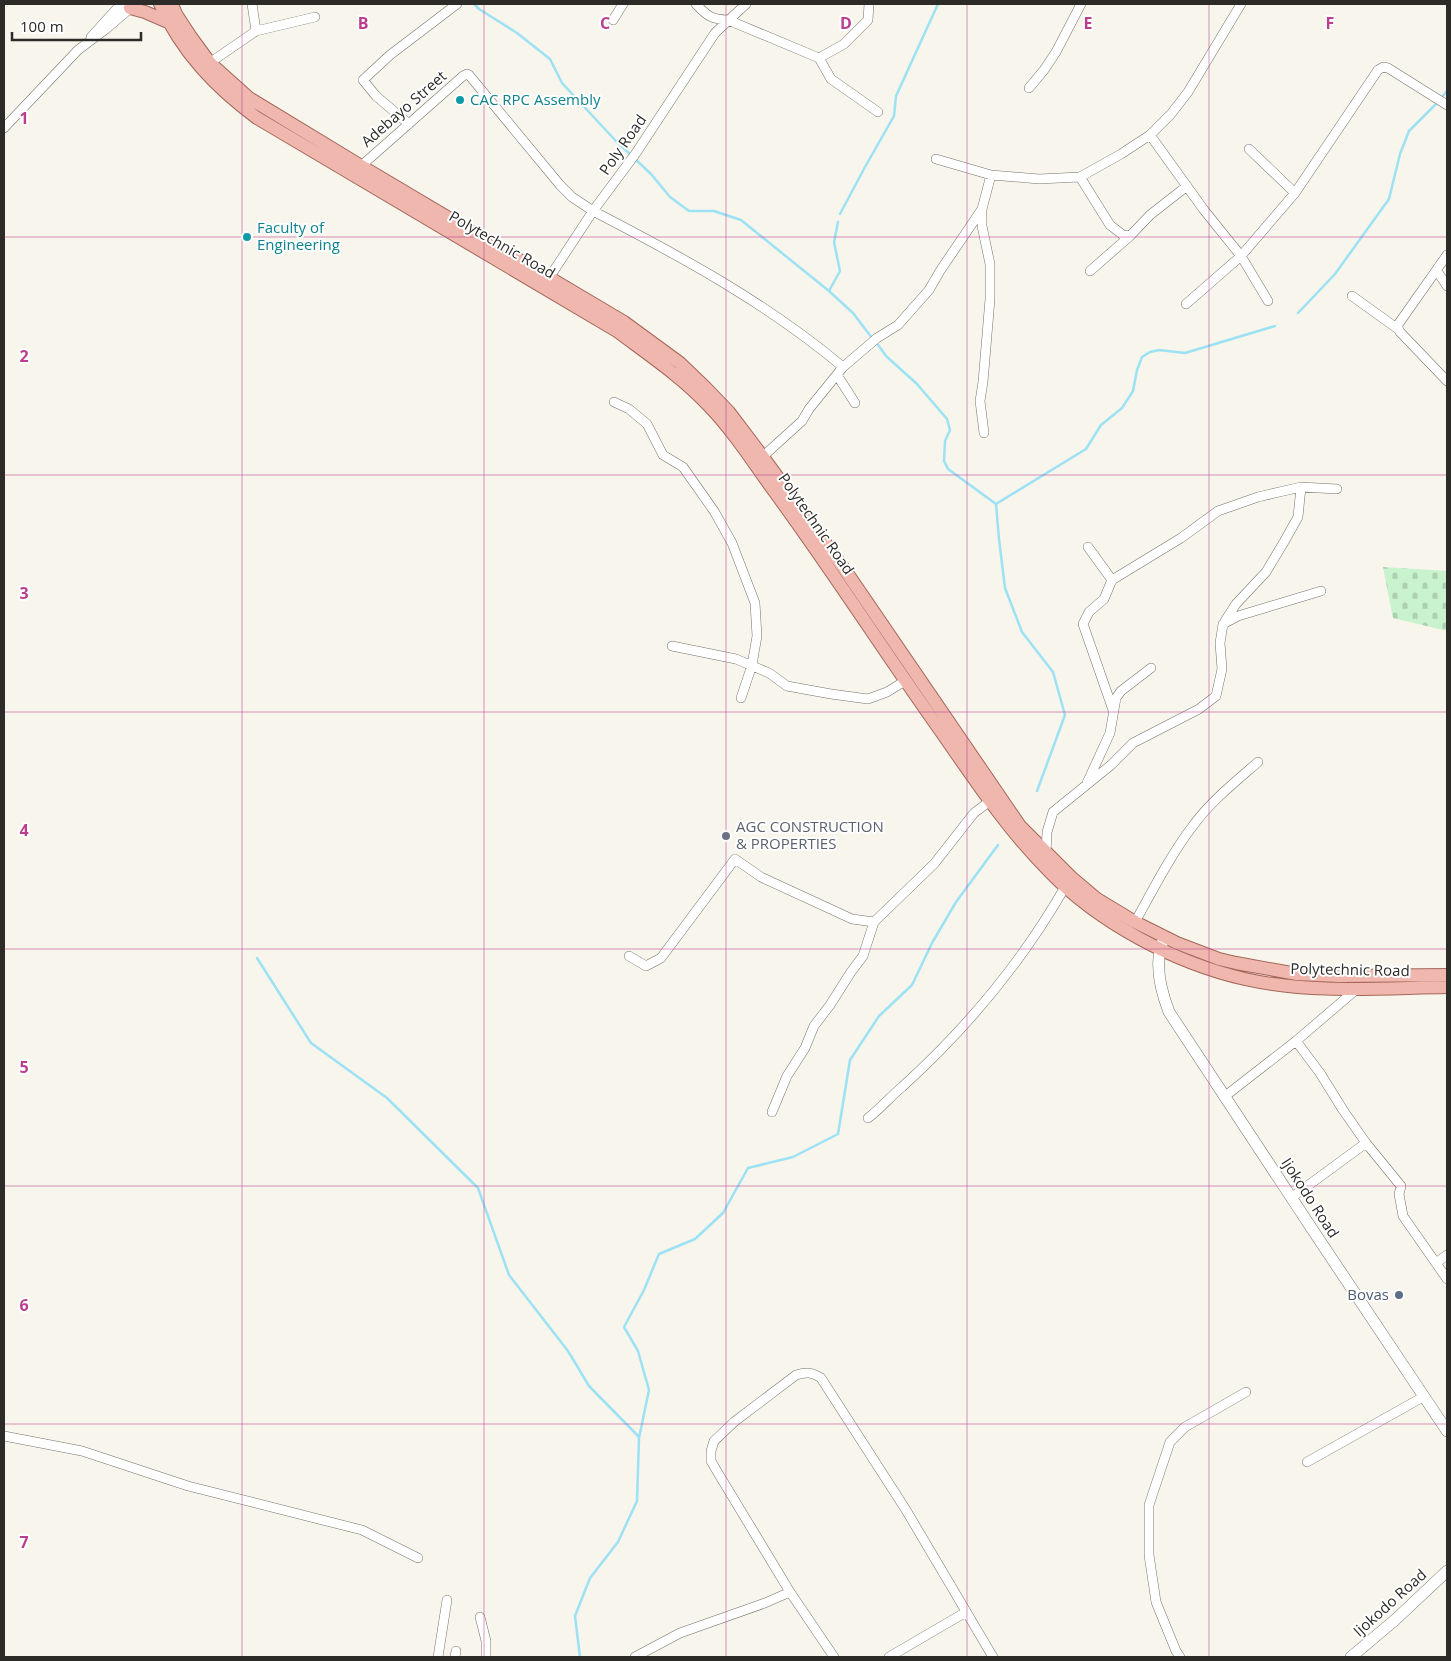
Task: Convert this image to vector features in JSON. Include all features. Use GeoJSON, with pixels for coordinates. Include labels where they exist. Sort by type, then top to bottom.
{"type":"FeatureCollection","features":[{"type":"Feature","properties":{"kind":"main road","name":"Polytechnic Road"},"geometry":{"type":"LineString","coordinates":[[160,4],[168,22],[206,66],[249,98],[361,166],[395,193]]}},
{"type":"Feature","properties":{"kind":"main road","name":"Polytechnic Road"},"geometry":{"type":"LineString","coordinates":[[172,4],[219,88],[257,118],[395,193],[546,283],[624,322],[680,363],[728,412],[791,514],[905,681],[1016,835],[1050,873],[1106,918],[1162,942],[1214,970],[1244,979],[1303,988],[1447,987]]}},
{"type":"Feature","properties":{"kind":"main road"},"geometry":{"type":"LineString","coordinates":[[129,5],[168,22]]}},
{"type":"Feature","properties":{"kind":"main road","name":"Polytechnic Road"},"geometry":{"type":"LineString","coordinates":[[758,460],[845,570],[1020,826],[1046,853],[1097,899],[1135,922],[1162,942]]}},
{"type":"Feature","properties":{"kind":"main road","name":"Ijokodo Road"},"geometry":{"type":"LineString","coordinates":[[1162,942],[1158,958],[1161,989],[1169,1012],[1447,1431]]}},
{"type":"Feature","properties":{"kind":"main road","name":"Polytechnic Road"},"geometry":{"type":"LineString","coordinates":[[1174,948],[1236,964],[1297,974],[1338,976],[1447,975]]}},
{"type":"Feature","properties":{"kind":"main road"},"geometry":{"type":"LineString","coordinates":[[1161,977],[1174,948]]}},
{"type":"Feature","properties":{"kind":"main road","name":"Ijokodo Road"},"geometry":{"type":"LineString","coordinates":[[1351,1657],[1395,1620],[1447,1570]]}},
{"type":"Feature","properties":{"kind":"street"},"geometry":{"type":"LineString","coordinates":[[252,4],[256,31]]}},
{"type":"Feature","properties":{"kind":"street"},"geometry":{"type":"LineString","coordinates":[[613,20],[623,4]]}},
{"type":"Feature","properties":{"kind":"street"},"geometry":{"type":"LineString","coordinates":[[696,4],[705,14],[714,19],[728,20],[819,58],[831,79],[878,112]]}},
{"type":"Feature","properties":{"kind":"street","name":"Poly Road"},"geometry":{"type":"LineString","coordinates":[[546,283],[593,210],[636,153],[715,33],[746,4]]}},
{"type":"Feature","properties":{"kind":"street"},"geometry":{"type":"LineString","coordinates":[[819,58],[844,44],[868,20],[869,4]]}},
{"type":"Feature","properties":{"kind":"street"},"geometry":{"type":"LineString","coordinates":[[1029,88],[1056,52],[1081,4]]}},
{"type":"Feature","properties":{"kind":"street"},"geometry":{"type":"LineString","coordinates":[[936,158],[991,175],[1039,179],[1080,177],[1150,135],[1171,114],[1188,92],[1241,4]]}},
{"type":"Feature","properties":{"kind":"street"},"geometry":{"type":"LineString","coordinates":[[4,128],[85,45],[106,29],[129,5]]}},
{"type":"Feature","properties":{"kind":"street"},"geometry":{"type":"LineString","coordinates":[[408,124],[376,96],[363,80],[390,55],[456,6]]}},
{"type":"Feature","properties":{"kind":"street"},"geometry":{"type":"LineString","coordinates":[[206,66],[256,31],[315,17]]}},
{"type":"Feature","properties":{"kind":"street"},"geometry":{"type":"LineString","coordinates":[[1186,304],[1241,256],[1295,193],[1378,70],[1383,67],[1388,68],[1447,105]]}},
{"type":"Feature","properties":{"kind":"street","name":"Adebayo Street"},"geometry":{"type":"LineString","coordinates":[[361,166],[466,74],[474,81],[560,185],[572,197],[593,210]]}},
{"type":"Feature","properties":{"kind":"street"},"geometry":{"type":"LineString","coordinates":[[1150,135],[1241,256],[1268,301]]}},
{"type":"Feature","properties":{"kind":"street"},"geometry":{"type":"LineString","coordinates":[[1250,149],[1295,193]]}},
{"type":"Feature","properties":{"kind":"street"},"geometry":{"type":"LineString","coordinates":[[984,434],[980,401],[990,299],[990,264],[982,226],[982,209],[991,175]]}},
{"type":"Feature","properties":{"kind":"street"},"geometry":{"type":"LineString","coordinates":[[1080,177],[1110,225],[1122,235],[1130,236]]}},
{"type":"Feature","properties":{"kind":"street"},"geometry":{"type":"LineString","coordinates":[[1090,272],[1150,215],[1187,186]]}},
{"type":"Feature","properties":{"kind":"street"},"geometry":{"type":"LineString","coordinates":[[758,460],[802,421],[809,409],[842,367],[877,338],[898,325],[929,290],[940,270],[982,209]]}},
{"type":"Feature","properties":{"kind":"street"},"geometry":{"type":"LineString","coordinates":[[593,210],[724,282],[776,315],[813,342],[842,367]]}},
{"type":"Feature","properties":{"kind":"street"},"geometry":{"type":"LineString","coordinates":[[1398,329],[1397,326],[1447,255]]}},
{"type":"Feature","properties":{"kind":"street"},"geometry":{"type":"LineString","coordinates":[[1437,271],[1447,286]]}},
{"type":"Feature","properties":{"kind":"street"},"geometry":{"type":"LineString","coordinates":[[1352,296],[1398,329],[1447,381]]}},
{"type":"Feature","properties":{"kind":"street"},"geometry":{"type":"LineString","coordinates":[[837,375],[855,403]]}},
{"type":"Feature","properties":{"kind":"street"},"geometry":{"type":"LineString","coordinates":[[614,402],[629,409],[647,424],[663,455],[682,467],[714,512],[732,544],[756,603],[757,636],[752,665],[741,698]]}},
{"type":"Feature","properties":{"kind":"street"},"geometry":{"type":"LineString","coordinates":[[1046,853],[1047,832],[1053,812],[1111,765],[1133,743],[1199,709],[1216,696],[1222,670],[1220,643],[1223,624],[1236,604],[1266,572],[1284,542],[1298,517],[1301,487]]}},
{"type":"Feature","properties":{"kind":"street"},"geometry":{"type":"LineString","coordinates":[[1113,710],[1083,624],[1089,612],[1104,598],[1112,580],[1181,538],[1218,512],[1258,497],[1301,487],[1337,489]]}},
{"type":"Feature","properties":{"kind":"street"},"geometry":{"type":"LineString","coordinates":[[1088,547],[1112,580]]}},
{"type":"Feature","properties":{"kind":"street"},"geometry":{"type":"LineString","coordinates":[[1223,624],[1238,616],[1321,591]]}},
{"type":"Feature","properties":{"kind":"street"},"geometry":{"type":"LineString","coordinates":[[672,646],[736,659],[768,673],[787,686],[868,699],[887,692],[905,681]]}},
{"type":"Feature","properties":{"kind":"street"},"geometry":{"type":"LineString","coordinates":[[1085,785],[1099,760],[1110,733],[1116,698],[1121,691],[1151,668]]}},
{"type":"Feature","properties":{"kind":"street"},"geometry":{"type":"LineString","coordinates":[[1135,922],[1192,826],[1217,799],[1258,762]]}},
{"type":"Feature","properties":{"kind":"street"},"geometry":{"type":"LineString","coordinates":[[772,1112],[787,1076],[805,1048],[814,1026],[830,1006],[850,972],[863,956],[874,922],[934,864],[974,814],[990,800]]}},
{"type":"Feature","properties":{"kind":"street"},"geometry":{"type":"LineString","coordinates":[[629,956],[646,966],[661,958],[734,859],[762,877],[852,919],[874,922]]}},
{"type":"Feature","properties":{"kind":"street"},"geometry":{"type":"LineString","coordinates":[[868,1118],[934,1057],[1003,980],[1046,919],[1065,886]]}},
{"type":"Feature","properties":{"kind":"street"},"geometry":{"type":"LineString","coordinates":[[1224,1097],[1296,1041],[1358,988]]}},
{"type":"Feature","properties":{"kind":"street"},"geometry":{"type":"LineString","coordinates":[[1296,1041],[1320,1073],[1342,1110],[1401,1186],[1399,1194],[1403,1216],[1447,1279]]}},
{"type":"Feature","properties":{"kind":"street"},"geometry":{"type":"LineString","coordinates":[[1291,1198],[1366,1143]]}},
{"type":"Feature","properties":{"kind":"street"},"geometry":{"type":"LineString","coordinates":[[1436,1263],[1447,1255]]}},
{"type":"Feature","properties":{"kind":"street"},"geometry":{"type":"LineString","coordinates":[[834,1657],[790,1592],[711,1461],[714,1441],[734,1422],[796,1375],[804,1372],[813,1372],[821,1378],[906,1510],[993,1657]]}},
{"type":"Feature","properties":{"kind":"street"},"geometry":{"type":"LineString","coordinates":[[1180,1657],[1156,1602],[1149,1555],[1149,1505],[1170,1442],[1185,1427],[1246,1392]]}},
{"type":"Feature","properties":{"kind":"street"},"geometry":{"type":"LineString","coordinates":[[1307,1462],[1423,1397]]}},
{"type":"Feature","properties":{"kind":"street"},"geometry":{"type":"LineString","coordinates":[[4,1436],[82,1452],[188,1486],[362,1530],[418,1558]]}},
{"type":"Feature","properties":{"kind":"street"},"geometry":{"type":"LineString","coordinates":[[635,1657],[680,1633],[766,1603],[790,1592]]}},
{"type":"Feature","properties":{"kind":"street"},"geometry":{"type":"LineString","coordinates":[[438,1657],[447,1600]]}},
{"type":"Feature","properties":{"kind":"street"},"geometry":{"type":"LineString","coordinates":[[889,1657],[966,1612]]}},
{"type":"Feature","properties":{"kind":"street"},"geometry":{"type":"LineString","coordinates":[[480,1617],[486,1641],[486,1657]]}},
{"type":"Feature","properties":{"kind":"green space"},"geometry":{"type":"Polygon","coordinates":[[[1383,567],[1447,571],[1447,631],[1393,618],[1383,567]]]}},
{"type":"Feature","properties":{"kind":"waterway"},"geometry":{"type":"LineString","coordinates":[[474,4],[517,33],[550,59],[562,83],[615,140],[651,174],[670,197],[689,211],[714,211],[741,220],[829,291],[853,313],[872,338]]}},
{"type":"Feature","properties":{"kind":"waterway"},"geometry":{"type":"LineString","coordinates":[[840,214],[894,116],[896,96],[938,4]]}},
{"type":"Feature","properties":{"kind":"waterway"},"geometry":{"type":"LineString","coordinates":[[1298,313],[1335,274],[1389,199],[1400,154],[1409,131],[1447,91]]}},
{"type":"Feature","properties":{"kind":"waterway"},"geometry":{"type":"LineString","coordinates":[[829,291],[840,271],[834,242],[838,222]]}},
{"type":"Feature","properties":{"kind":"waterway"},"geometry":{"type":"LineString","coordinates":[[996,504],[1086,449],[1101,425],[1122,408],[1133,391],[1137,370],[1142,357],[1150,352],[1159,350],[1185,353],[1275,326]]}},
{"type":"Feature","properties":{"kind":"waterway"},"geometry":{"type":"LineString","coordinates":[[876,342],[886,356],[917,384],[947,419],[950,430],[945,441],[944,461],[948,469],[996,504],[1005,588],[1022,632],[1053,672],[1065,715],[1037,791]]}},
{"type":"Feature","properties":{"kind":"waterway"},"geometry":{"type":"LineString","coordinates":[[580,1657],[575,1616],[590,1578],[618,1542],[637,1501],[639,1438],[649,1390],[638,1351],[624,1327],[644,1290],[659,1254],[695,1239],[723,1213],[748,1168],[793,1157],[838,1134],[850,1060],[879,1016],[912,985],[932,943],[956,902],[998,845]]}},
{"type":"Feature","properties":{"kind":"waterway"},"geometry":{"type":"LineString","coordinates":[[257,958],[311,1043],[387,1098],[478,1188],[509,1275],[568,1351],[589,1386],[639,1437]]}},
{"type":"Feature","properties":{"kind":"place","name":"CAC RPC Assembly"},"geometry":{"type":"Point","coordinates":[460,100]}},
{"type":"Feature","properties":{"kind":"place","name":"Faculty of Engineering"},"geometry":{"type":"Point","coordinates":[247,237]}},
{"type":"Feature","properties":{"kind":"place","name":"AGC CONSTRUCTION & PROPERTIES"},"geometry":{"type":"Point","coordinates":[726,836]}},
{"type":"Feature","properties":{"kind":"place","name":"Bovas"},"geometry":{"type":"Point","coordinates":[1399,1295]}}]}
